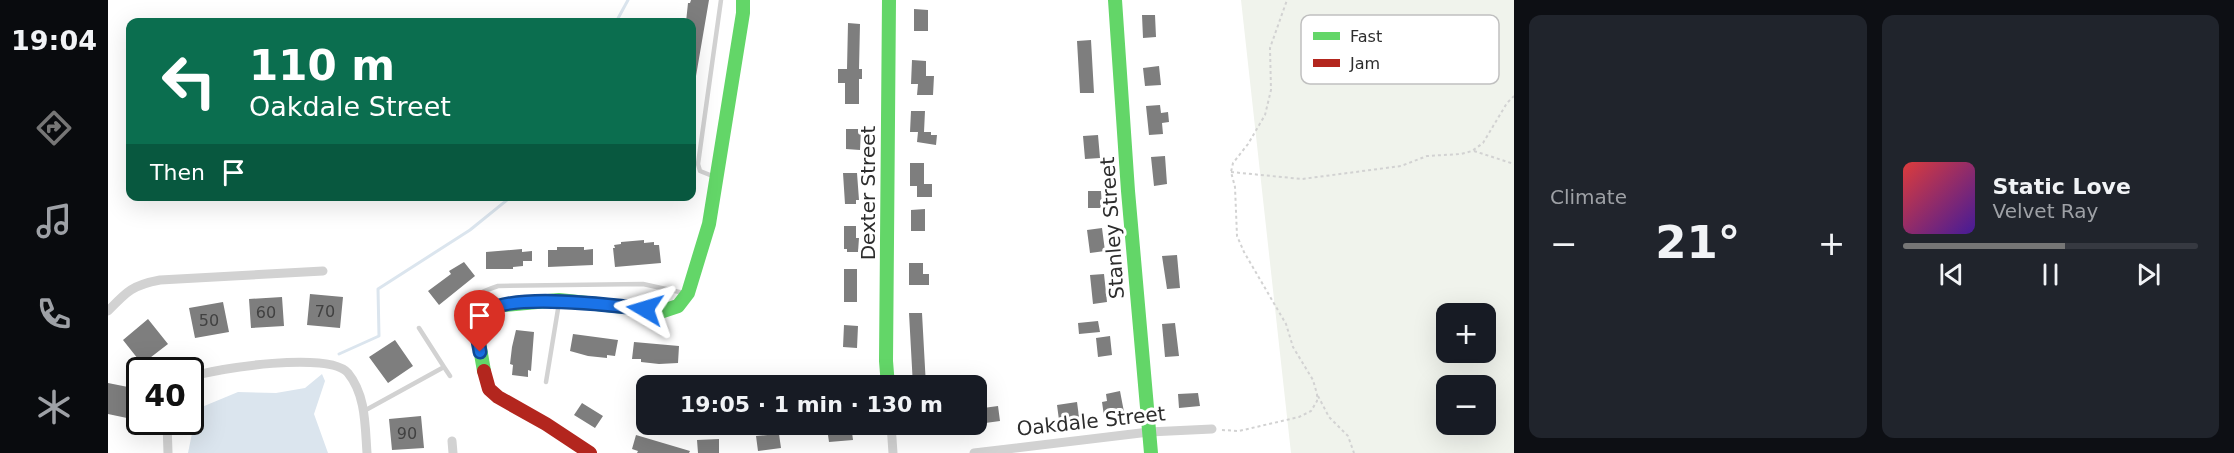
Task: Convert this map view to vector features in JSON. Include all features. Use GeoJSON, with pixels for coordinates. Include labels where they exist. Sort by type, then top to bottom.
{"type":"FeatureCollection","features":[{"type":"Feature","properties":{"kind":"street"},"geometry":{"type":"LineString","coordinates":[[590,453],[546,424],[498,397],[489,389],[484,374],[478,319],[487,310],[504,305],[552,301],[663,311],[678,306],[688,293],[710,224],[743,14],[742,0]]}},
{"type":"Feature","properties":{"kind":"street","name":"Dexter Street"},"geometry":{"type":"LineString","coordinates":[[888,0],[888,375]]}},
{"type":"Feature","properties":{"kind":"street","name":"Stanley Street"},"geometry":{"type":"LineString","coordinates":[[1115,0],[1128,191],[1151,453]]}},
{"type":"Feature","properties":{"kind":"street"},"geometry":{"type":"LineString","coordinates":[[108,311],[120,298],[139,284],[160,280],[324,271]]}},
{"type":"Feature","properties":{"kind":"street"},"geometry":{"type":"LineString","coordinates":[[204,372],[266,364],[306,362],[330,364],[346,371],[357,386],[364,411],[367,453]]}},
{"type":"Feature","properties":{"kind":"street","name":"Oakdale Street"},"geometry":{"type":"LineString","coordinates":[[974,453],[1149,432],[1212,429]]}},
{"type":"Feature","properties":{"kind":"street"},"geometry":{"type":"LineString","coordinates":[[167,435],[168,453]]}},
{"type":"Feature","properties":{"kind":"street"},"geometry":{"type":"LineString","coordinates":[[892,435],[893,453]]}},
{"type":"Feature","properties":{"kind":"street"},"geometry":{"type":"LineString","coordinates":[[452,441],[453,453]]}},
{"type":"Feature","properties":{"kind":"lane"},"geometry":{"type":"LineString","coordinates":[[717,178],[700,171],[698,164],[721,0]]}},
{"type":"Feature","properties":{"kind":"lane"},"geometry":{"type":"LineString","coordinates":[[477,326],[464,321],[460,313],[463,306],[482,292],[498,286],[643,284],[688,293]]}},
{"type":"Feature","properties":{"kind":"lane"},"geometry":{"type":"LineString","coordinates":[[546,285],[552,301],[546,382]]}},
{"type":"Feature","properties":{"kind":"lane"},"geometry":{"type":"LineString","coordinates":[[419,328],[450,376]]}},
{"type":"Feature","properties":{"kind":"lane"},"geometry":{"type":"LineString","coordinates":[[364,411],[444,367]]}},
{"type":"Feature","properties":{"kind":"path"},"geometry":{"type":"LineString","coordinates":[[1287,0],[1270,48],[1269,103],[1265,115],[1248,144],[1233,162],[1231,172],[1235,187],[1237,236],[1286,324],[1293,347],[1313,380],[1317,394],[1329,417],[1348,436],[1354,453]]}},
{"type":"Feature","properties":{"kind":"path"},"geometry":{"type":"LineString","coordinates":[[1231,172],[1302,179],[1401,166],[1427,156],[1461,154],[1472,151],[1482,144],[1514,96]]}},
{"type":"Feature","properties":{"kind":"path"},"geometry":{"type":"LineString","coordinates":[[1472,151],[1514,164]]}},
{"type":"Feature","properties":{"kind":"path"},"geometry":{"type":"LineString","coordinates":[[1212,429],[1239,431],[1299,417],[1311,411],[1317,401],[1317,394]]}},
{"type":"Feature","properties":{"kind":"shaded area"},"geometry":{"type":"Polygon","coordinates":[[[1241,0],[1514,0],[1514,453],[1291,453],[1241,0]]]}},
{"type":"Feature","properties":{"kind":"shaded area"},"geometry":{"type":"Polygon","coordinates":[[[322,374],[325,381],[314,414],[328,453],[188,453],[192,435],[204,435],[204,406],[238,392],[276,393],[305,388],[322,374]]]}},
{"type":"Feature","properties":{"kind":"building"},"geometry":{"type":"Polygon","coordinates":[[[691,0],[709,0],[696,76],[696,18],[686,18],[688,3],[691,0]]]}},
{"type":"Feature","properties":{"kind":"building"},"geometry":{"type":"Polygon","coordinates":[[[914,9],[928,10],[928,31],[914,31],[914,9]]]}},
{"type":"Feature","properties":{"kind":"building"},"geometry":{"type":"Polygon","coordinates":[[[1142,15],[1155,15],[1156,37],[1143,38],[1142,15]]]}},
{"type":"Feature","properties":{"kind":"building"},"geometry":{"type":"Polygon","coordinates":[[[848,23],[860,24],[859,69],[862,69],[862,79],[859,79],[859,104],[845,104],[845,83],[838,83],[838,69],[847,69],[848,23]]]}},
{"type":"Feature","properties":{"kind":"building"},"geometry":{"type":"Polygon","coordinates":[[[1091,40],[1094,93],[1080,93],[1077,41],[1091,40]]]}},
{"type":"Feature","properties":{"kind":"building"},"geometry":{"type":"Polygon","coordinates":[[[912,60],[926,61],[926,76],[934,76],[933,95],[917,95],[918,84],[911,84],[912,60]]]}},
{"type":"Feature","properties":{"kind":"building"},"geometry":{"type":"Polygon","coordinates":[[[1159,66],[1161,85],[1145,86],[1143,68],[1159,66]]]}},
{"type":"Feature","properties":{"kind":"building"},"geometry":{"type":"Polygon","coordinates":[[[1160,105],[1161,113],[1168,112],[1169,122],[1162,123],[1163,134],[1149,135],[1146,106],[1160,105]]]}},
{"type":"Feature","properties":{"kind":"building"},"geometry":{"type":"Polygon","coordinates":[[[911,111],[925,111],[924,132],[910,132],[911,111]]]}},
{"type":"Feature","properties":{"kind":"building"},"geometry":{"type":"Polygon","coordinates":[[[846,129],[861,129],[860,150],[846,149],[846,129]]]}},
{"type":"Feature","properties":{"kind":"building"},"geometry":{"type":"Polygon","coordinates":[[[918,132],[931,132],[931,135],[937,135],[936,145],[917,142],[918,132]]]}},
{"type":"Feature","properties":{"kind":"building"},"geometry":{"type":"Polygon","coordinates":[[[1098,135],[1100,158],[1085,159],[1083,136],[1098,135]]]}},
{"type":"Feature","properties":{"kind":"building"},"geometry":{"type":"Polygon","coordinates":[[[1165,156],[1167,184],[1154,186],[1151,157],[1165,156]]]}},
{"type":"Feature","properties":{"kind":"building"},"geometry":{"type":"Polygon","coordinates":[[[910,163],[924,163],[924,184],[932,184],[932,197],[917,197],[917,186],[910,186],[910,163]]]}},
{"type":"Feature","properties":{"kind":"building"},"geometry":{"type":"Polygon","coordinates":[[[843,173],[857,173],[859,200],[856,200],[856,204],[845,204],[843,173]]]}},
{"type":"Feature","properties":{"kind":"building"},"geometry":{"type":"Polygon","coordinates":[[[1088,191],[1101,191],[1102,208],[1088,208],[1088,191]]]}},
{"type":"Feature","properties":{"kind":"building"},"geometry":{"type":"Polygon","coordinates":[[[925,209],[925,231],[911,231],[911,210],[925,209]]]}},
{"type":"Feature","properties":{"kind":"building"},"geometry":{"type":"Polygon","coordinates":[[[844,226],[856,226],[856,238],[859,238],[858,252],[847,252],[847,249],[844,249],[844,226]]]}},
{"type":"Feature","properties":{"kind":"building"},"geometry":{"type":"Polygon","coordinates":[[[1102,228],[1105,251],[1090,253],[1087,230],[1102,228]]]}},
{"type":"Feature","properties":{"kind":"building"},"geometry":{"type":"Polygon","coordinates":[[[644,240],[644,243],[654,242],[654,245],[659,245],[661,263],[615,267],[614,245],[621,244],[621,242],[644,240]]]}},
{"type":"Feature","properties":{"kind":"building"},"geometry":{"type":"Polygon","coordinates":[[[557,247],[593,249],[593,265],[548,267],[548,250],[557,250],[557,247]]]}},
{"type":"Feature","properties":{"kind":"building"},"geometry":{"type":"Polygon","coordinates":[[[522,249],[522,252],[532,251],[532,261],[523,261],[523,266],[513,267],[513,269],[486,269],[486,252],[522,249]]]}},
{"type":"Feature","properties":{"kind":"building"},"geometry":{"type":"Polygon","coordinates":[[[1177,255],[1180,288],[1167,289],[1162,256],[1177,255]]]}},
{"type":"Feature","properties":{"kind":"building"},"geometry":{"type":"Polygon","coordinates":[[[464,262],[475,276],[439,305],[428,291],[451,274],[449,271],[464,262]]]}},
{"type":"Feature","properties":{"kind":"building"},"geometry":{"type":"Polygon","coordinates":[[[909,263],[923,263],[923,274],[929,274],[929,285],[909,285],[909,263]]]}},
{"type":"Feature","properties":{"kind":"building"},"geometry":{"type":"Polygon","coordinates":[[[844,269],[857,269],[857,302],[844,302],[844,269]]]}},
{"type":"Feature","properties":{"kind":"building"},"geometry":{"type":"Polygon","coordinates":[[[1104,274],[1107,302],[1093,304],[1090,275],[1104,274]]]}},
{"type":"Feature","properties":{"kind":"building"},"geometry":{"type":"Polygon","coordinates":[[[310,294],[343,297],[340,328],[307,325],[310,294]]]}},
{"type":"Feature","properties":{"kind":"building"},"geometry":{"type":"Polygon","coordinates":[[[282,297],[284,326],[251,328],[249,299],[282,297]]]}},
{"type":"Feature","properties":{"kind":"building"},"geometry":{"type":"Polygon","coordinates":[[[223,302],[229,332],[195,338],[189,308],[223,302]]]}},
{"type":"Feature","properties":{"kind":"building"},"geometry":{"type":"Polygon","coordinates":[[[909,313],[922,313],[925,375],[912,375],[909,313]]]}},
{"type":"Feature","properties":{"kind":"building"},"geometry":{"type":"Polygon","coordinates":[[[148,319],[168,344],[151,357],[136,357],[123,340],[148,319]]]}},
{"type":"Feature","properties":{"kind":"building"},"geometry":{"type":"Polygon","coordinates":[[[1098,321],[1100,332],[1079,334],[1078,323],[1098,321]]]}},
{"type":"Feature","properties":{"kind":"building"},"geometry":{"type":"Polygon","coordinates":[[[1175,323],[1179,356],[1165,357],[1162,324],[1175,323]]]}},
{"type":"Feature","properties":{"kind":"building"},"geometry":{"type":"Polygon","coordinates":[[[844,325],[858,326],[857,348],[843,347],[844,325]]]}},
{"type":"Feature","properties":{"kind":"building"},"geometry":{"type":"Polygon","coordinates":[[[516,330],[534,332],[531,371],[528,370],[528,377],[512,375],[513,365],[510,364],[516,330]]]}},
{"type":"Feature","properties":{"kind":"building"},"geometry":{"type":"Polygon","coordinates":[[[573,334],[618,340],[615,356],[607,355],[607,358],[588,356],[570,351],[573,334]]]}},
{"type":"Feature","properties":{"kind":"building"},"geometry":{"type":"Polygon","coordinates":[[[1110,336],[1112,355],[1098,357],[1096,338],[1110,336]]]}},
{"type":"Feature","properties":{"kind":"building"},"geometry":{"type":"Polygon","coordinates":[[[395,340],[413,366],[388,383],[369,357],[395,340]]]}},
{"type":"Feature","properties":{"kind":"building"},"geometry":{"type":"Polygon","coordinates":[[[634,342],[679,346],[678,363],[659,364],[632,359],[634,342]]]}},
{"type":"Feature","properties":{"kind":"building"},"geometry":{"type":"Polygon","coordinates":[[[108,383],[126,387],[126,418],[108,414],[108,383]]]}},
{"type":"Feature","properties":{"kind":"building"},"geometry":{"type":"Polygon","coordinates":[[[1120,391],[1124,412],[1104,416],[1102,402],[1107,401],[1106,394],[1120,391]]]}},
{"type":"Feature","properties":{"kind":"building"},"geometry":{"type":"Polygon","coordinates":[[[1198,393],[1200,406],[1179,408],[1178,394],[1198,393]]]}},
{"type":"Feature","properties":{"kind":"building"},"geometry":{"type":"Polygon","coordinates":[[[1077,402],[1079,417],[1059,420],[1057,405],[1077,402]]]}},
{"type":"Feature","properties":{"kind":"building"},"geometry":{"type":"Polygon","coordinates":[[[582,403],[603,416],[595,428],[574,415],[582,403]]]}},
{"type":"Feature","properties":{"kind":"building"},"geometry":{"type":"Polygon","coordinates":[[[998,406],[1000,421],[987,423],[987,408],[998,406]]]}},
{"type":"Feature","properties":{"kind":"building"},"geometry":{"type":"Polygon","coordinates":[[[421,416],[424,448],[392,450],[389,419],[421,416]]]}},
{"type":"Feature","properties":{"kind":"building"},"geometry":{"type":"Polygon","coordinates":[[[636,435],[690,451],[689,453],[637,453],[638,451],[632,449],[636,435]]]}},
{"type":"Feature","properties":{"kind":"building"},"geometry":{"type":"Polygon","coordinates":[[[779,435],[781,448],[758,451],[756,436],[779,435]]]}},
{"type":"Feature","properties":{"kind":"building"},"geometry":{"type":"Polygon","coordinates":[[[828,435],[852,435],[853,440],[829,442],[828,435]]]}},
{"type":"Feature","properties":{"kind":"building"},"geometry":{"type":"Polygon","coordinates":[[[719,439],[719,453],[698,453],[697,440],[719,439]]]}},
{"type":"Feature","properties":{"kind":"waterway"},"geometry":{"type":"LineString","coordinates":[[618,18],[628,0]]}},
{"type":"Feature","properties":{"kind":"waterway"},"geometry":{"type":"LineString","coordinates":[[339,354],[379,336],[378,289],[470,230],[506,201]]}},
{"type":"Feature","properties":{"kind":"traffic: fast"},"geometry":{"type":"LineString","coordinates":[[484,371],[477,331],[478,319],[487,310],[504,305],[559,300],[663,311],[678,306],[688,293],[709,224],[743,13],[743,0]]}},
{"type":"Feature","properties":{"kind":"traffic: fast"},"geometry":{"type":"LineString","coordinates":[[887,375],[889,0]]}},
{"type":"Feature","properties":{"kind":"traffic: fast"},"geometry":{"type":"LineString","coordinates":[[1115,0],[1128,191],[1151,453]]}},
{"type":"Feature","properties":{"kind":"traffic: jam"},"geometry":{"type":"LineString","coordinates":[[484,371],[489,389],[498,397],[546,424],[590,453]]}},
{"type":"Feature","properties":{"kind":"route"},"geometry":{"type":"LineString","coordinates":[[480,352],[478,319],[487,310],[504,305],[559,300],[645,309]]}}]}
